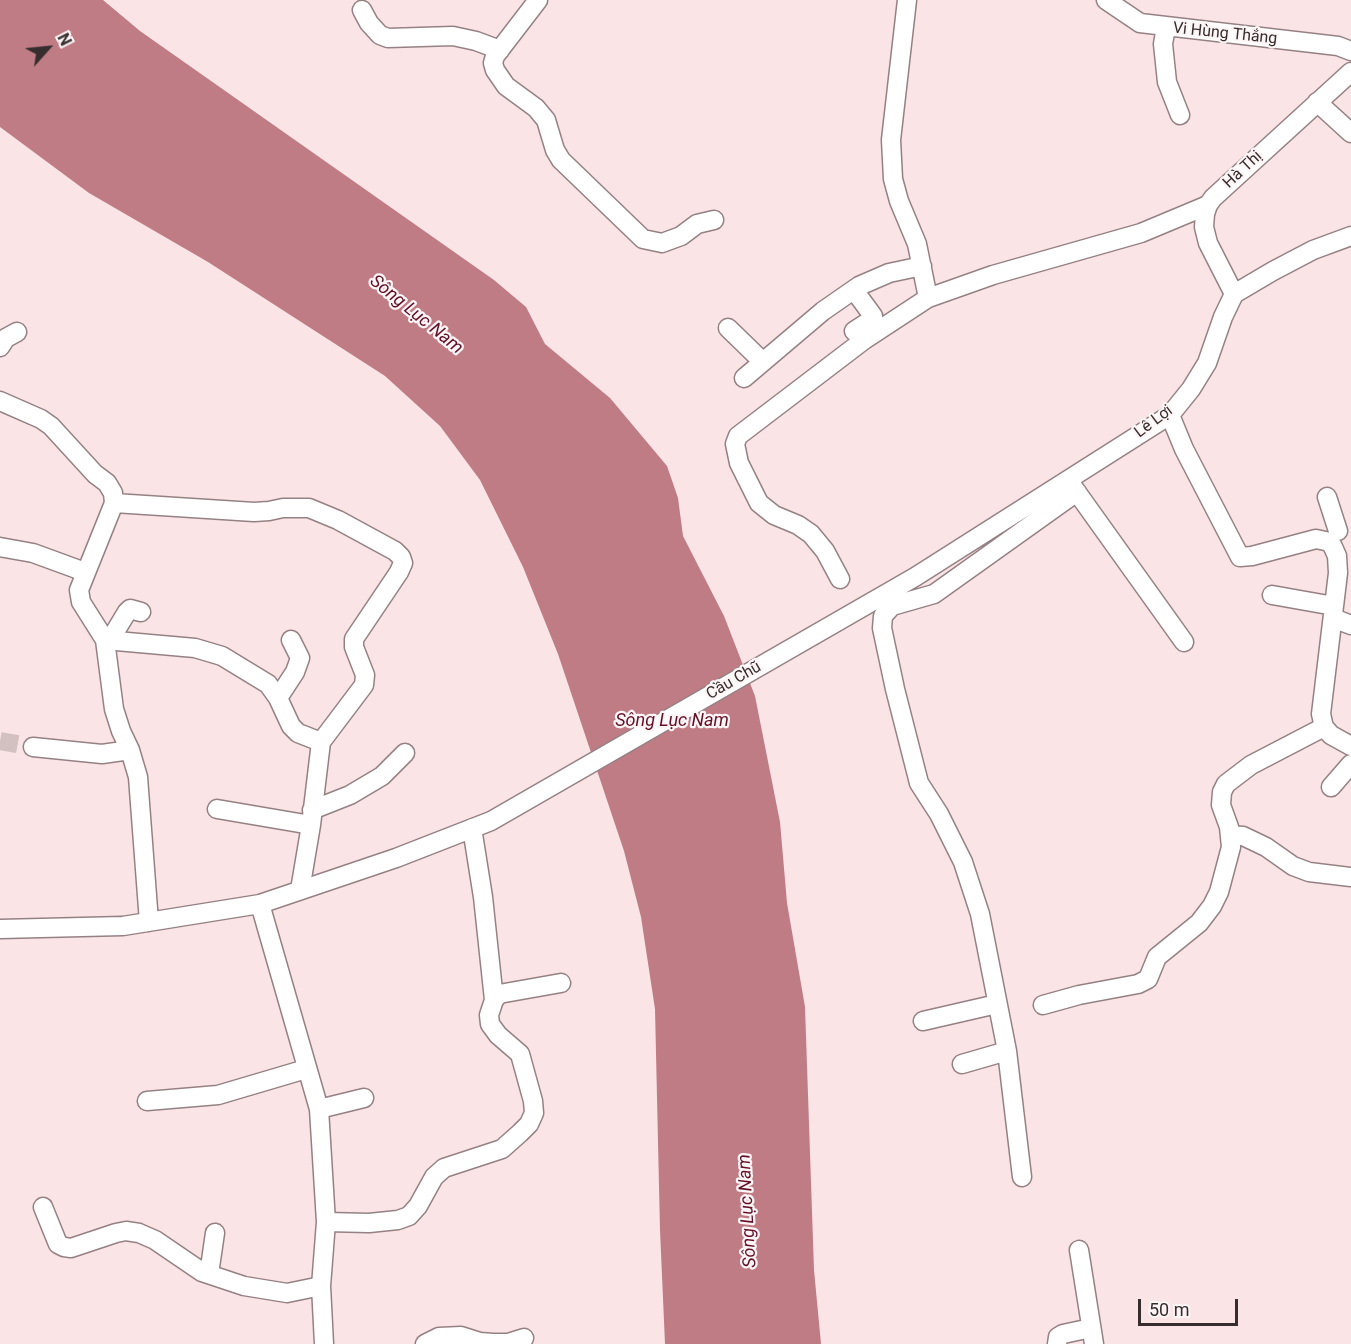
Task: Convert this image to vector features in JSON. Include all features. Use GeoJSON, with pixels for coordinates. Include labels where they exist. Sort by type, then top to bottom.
{"type":"FeatureCollection","features":[{"type":"Feature","properties":{"kind":"street"},"geometry":{"type":"LineString","coordinates":[[538,0],[495,56],[493,63],[506,86],[536,108],[546,120],[557,155],[643,239],[662,243],[681,236],[697,224],[714,220]]}},
{"type":"Feature","properties":{"kind":"street"},"geometry":{"type":"LineString","coordinates":[[907,0],[891,140],[893,179],[898,201],[918,244],[928,298]]}},
{"type":"Feature","properties":{"kind":"street","name":"Vi Hùng Thắng"},"geometry":{"type":"LineString","coordinates":[[1106,0],[1140,23],[1338,46],[1351,51]]}},
{"type":"Feature","properties":{"kind":"street"},"geometry":{"type":"LineString","coordinates":[[362,10],[369,23],[380,35],[387,38],[453,36],[500,50]]}},
{"type":"Feature","properties":{"kind":"street"},"geometry":{"type":"LineString","coordinates":[[1166,27],[1163,44],[1167,82],[1180,115]]}},
{"type":"Feature","properties":{"kind":"street","name":"Hà Thị"},"geometry":{"type":"LineString","coordinates":[[1208,205],[1351,72]]}},
{"type":"Feature","properties":{"kind":"street"},"geometry":{"type":"LineString","coordinates":[[1317,102],[1351,133]]}},
{"type":"Feature","properties":{"kind":"street"},"geometry":{"type":"LineString","coordinates":[[1208,205],[1204,227],[1208,243],[1234,294],[1313,250],[1351,236]]}},
{"type":"Feature","properties":{"kind":"street"},"geometry":{"type":"LineString","coordinates":[[840,579],[825,551],[811,534],[798,525],[774,515],[759,503],[739,463],[735,444],[738,436],[864,340],[928,298],[993,275],[1141,233],[1208,205]]}},
{"type":"Feature","properties":{"kind":"street"},"geometry":{"type":"LineString","coordinates":[[744,378],[823,312],[854,290],[889,273],[922,266]]}},
{"type":"Feature","properties":{"kind":"street"},"geometry":{"type":"LineString","coordinates":[[854,290],[873,316],[871,320],[854,331]]}},
{"type":"Feature","properties":{"kind":"street","name":"Lê Lợi"},"geometry":{"type":"LineString","coordinates":[[915,577],[1072,486],[1170,415],[1191,389],[1207,363],[1223,317],[1234,294]]}},
{"type":"Feature","properties":{"kind":"street"},"geometry":{"type":"LineString","coordinates":[[728,328],[763,362]]}},
{"type":"Feature","properties":{"kind":"street"},"geometry":{"type":"LineString","coordinates":[[0,347],[6,338],[17,332]]}},
{"type":"Feature","properties":{"kind":"street"},"geometry":{"type":"LineString","coordinates":[[0,401],[41,419],[51,426],[113,492],[114,503],[79,590],[81,602],[108,640],[114,709],[138,777],[149,922]]}},
{"type":"Feature","properties":{"kind":"street"},"geometry":{"type":"LineString","coordinates":[[1170,415],[1189,459],[1240,557],[1252,556],[1340,531]]}},
{"type":"Feature","properties":{"kind":"street"},"geometry":{"type":"LineString","coordinates":[[1022,1177],[1007,1051],[980,914],[963,862],[939,814],[919,783],[895,689],[882,628],[883,616],[892,606],[934,594],[1072,486],[1184,642]]}},
{"type":"Feature","properties":{"kind":"street"},"geometry":{"type":"LineString","coordinates":[[1327,497],[1340,531],[1337,556],[1345,571],[1333,612],[1321,714],[1324,727],[1331,735],[1351,747]]}},
{"type":"Feature","properties":{"kind":"street"},"geometry":{"type":"LineString","coordinates":[[114,503],[254,512],[283,508],[309,508],[338,520],[401,557],[403,563],[399,572],[354,639],[354,647],[366,675],[363,685],[321,742],[300,890]]}},
{"type":"Feature","properties":{"kind":"street"},"geometry":{"type":"LineString","coordinates":[[0,547],[33,553],[85,572]]}},
{"type":"Feature","properties":{"kind":"street","name":"Cầu Chũ"},"geometry":{"type":"LineString","coordinates":[[0,929],[123,926],[260,904],[396,858],[491,821],[915,577]]}},
{"type":"Feature","properties":{"kind":"street"},"geometry":{"type":"LineString","coordinates":[[1272,596],[1333,612],[1351,625]]}},
{"type":"Feature","properties":{"kind":"street"},"geometry":{"type":"LineString","coordinates":[[108,640],[126,612],[130,609],[141,612]]}},
{"type":"Feature","properties":{"kind":"street"},"geometry":{"type":"LineString","coordinates":[[108,640],[179,646],[208,651],[231,661],[268,684],[278,698],[291,726],[298,733],[321,742]]}},
{"type":"Feature","properties":{"kind":"street"},"geometry":{"type":"LineString","coordinates":[[278,698],[295,672],[300,658],[291,640]]}},
{"type":"Feature","properties":{"kind":"street"},"geometry":{"type":"LineString","coordinates":[[1043,1005],[1148,980],[1157,957],[1199,923],[1219,892],[1231,847],[1230,835],[1221,805],[1221,792],[1226,784],[1251,765],[1324,727]]}},
{"type":"Feature","properties":{"kind":"street"},"geometry":{"type":"LineString","coordinates":[[33,747],[102,754],[130,750]]}},
{"type":"Feature","properties":{"kind":"street"},"geometry":{"type":"LineString","coordinates":[[217,809],[311,817],[382,776],[405,753]]}},
{"type":"Feature","properties":{"kind":"street"},"geometry":{"type":"LineString","coordinates":[[1330,787],[1351,764]]}},
{"type":"Feature","properties":{"kind":"street"},"geometry":{"type":"LineString","coordinates":[[472,828],[483,897],[494,1000]]}},
{"type":"Feature","properties":{"kind":"street"},"geometry":{"type":"LineString","coordinates":[[1230,835],[1243,836],[1266,847],[1293,866],[1309,872],[1351,877]]}},
{"type":"Feature","properties":{"kind":"street"},"geometry":{"type":"LineString","coordinates":[[260,904],[319,1109],[326,1222],[321,1286],[324,1344]]}},
{"type":"Feature","properties":{"kind":"street"},"geometry":{"type":"LineString","coordinates":[[326,1222],[369,1223],[398,1220],[409,1216],[418,1206],[434,1177],[444,1168],[502,1149],[529,1124],[534,1113],[533,1101],[520,1054],[498,1035],[490,1024],[489,1015],[494,1000],[499,994],[561,983]]}},
{"type":"Feature","properties":{"kind":"street"},"geometry":{"type":"LineString","coordinates":[[923,1021],[997,1004]]}},
{"type":"Feature","properties":{"kind":"street"},"geometry":{"type":"LineString","coordinates":[[962,1064],[1007,1051]]}},
{"type":"Feature","properties":{"kind":"street"},"geometry":{"type":"LineString","coordinates":[[147,1101],[227,1094],[306,1068]]}},
{"type":"Feature","properties":{"kind":"street"},"geometry":{"type":"LineString","coordinates":[[319,1109],[364,1098]]}},
{"type":"Feature","properties":{"kind":"street"},"geometry":{"type":"LineString","coordinates":[[43,1207],[58,1244],[64,1247],[71,1248],[126,1231],[139,1233],[155,1240],[202,1272],[244,1286],[287,1293],[321,1286]]}},
{"type":"Feature","properties":{"kind":"street"},"geometry":{"type":"LineString","coordinates":[[209,1274],[215,1233]]}},
{"type":"Feature","properties":{"kind":"street"},"geometry":{"type":"LineString","coordinates":[[1057,1344],[1058,1337],[1063,1334],[1093,1336],[1079,1250]]}},
{"type":"Feature","properties":{"kind":"street"},"geometry":{"type":"LineString","coordinates":[[425,1344],[439,1337],[461,1336],[480,1342],[493,1343],[508,1343],[524,1338]]}},
{"type":"Feature","properties":{"kind":"water","name":"Sông Lục Nam"},"geometry":{"type":"Polygon","coordinates":[[[0,0],[103,0],[140,31],[494,280],[526,307],[545,344],[610,398],[667,466],[678,498],[683,536],[724,616],[755,696],[780,822],[787,903],[805,1007],[814,1270],[821,1344],[665,1344],[655,1009],[641,917],[624,851],[558,654],[523,567],[480,480],[440,426],[385,376],[208,262],[89,193],[0,127],[0,0]]]}},
{"type":"Feature","properties":{"kind":"tunnel"},"geometry":{"type":"LineString","coordinates":[[0,741],[33,747]]}}]}
